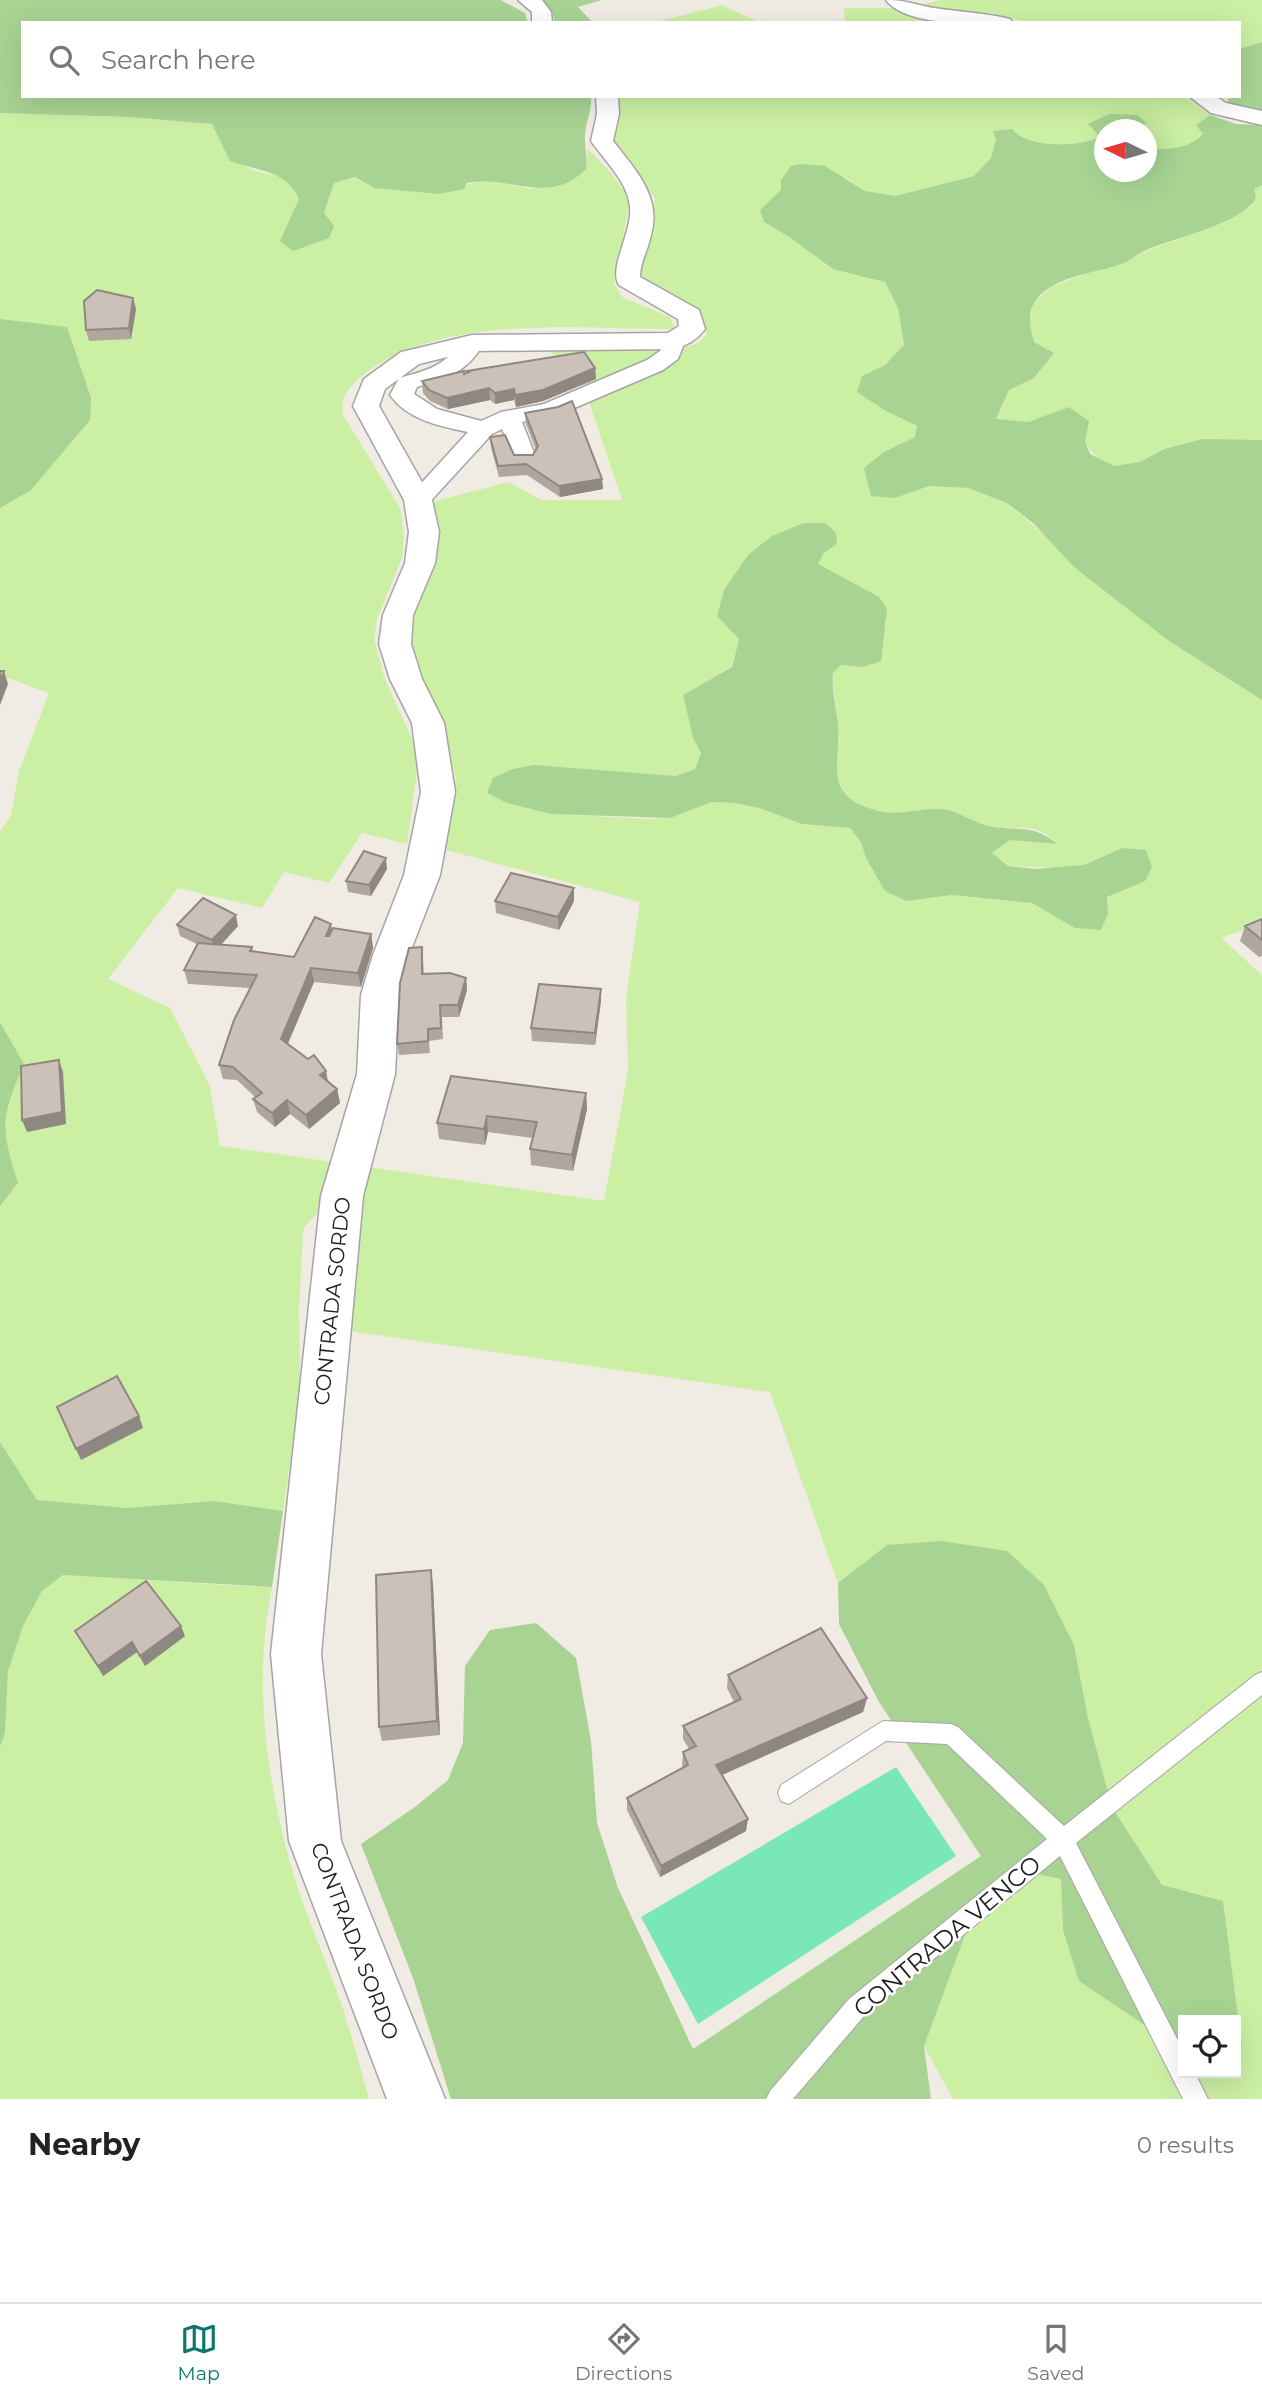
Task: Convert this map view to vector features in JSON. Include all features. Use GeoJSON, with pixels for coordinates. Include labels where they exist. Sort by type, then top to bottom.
{"type":"FeatureCollection","features":[{"type":"Feature","properties":{"kind":"street"},"geometry":{"type":"LineString","coordinates":[[528,0],[543,12],[542,21]]}},
{"type":"Feature","properties":{"kind":"street"},"geometry":{"type":"LineString","coordinates":[[896,0],[905,8],[923,12],[982,17],[996,21]]}},
{"type":"Feature","properties":{"kind":"street"},"geometry":{"type":"LineString","coordinates":[[418,500],[484,429],[509,417],[550,410],[655,365],[670,354],[674,341],[692,328],[690,315],[628,280],[626,270],[639,238],[643,210],[639,188],[602,141],[608,114],[607,98]]}},
{"type":"Feature","properties":{"kind":"street"},"geometry":{"type":"LineString","coordinates":[[1203,98],[1219,108],[1262,118]]}},
{"type":"Feature","properties":{"kind":"street","name":"CONTRADA SORDO"},"geometry":{"type":"LineString","coordinates":[[416,2099],[315,1841],[296,1654],[342,1196],[376,1074],[380,995],[391,955],[422,875],[438,793],[428,723],[406,679],[395,644],[398,615],[420,563],[424,532],[418,500],[366,406],[373,385],[410,358],[472,343],[674,341]]}},
{"type":"Feature","properties":{"kind":"street"},"geometry":{"type":"LineString","coordinates":[[472,343],[467,357],[438,374],[407,383],[402,395],[413,408],[484,429]]}},
{"type":"Feature","properties":{"kind":"street"},"geometry":{"type":"LineString","coordinates":[[509,417],[524,458]]}},
{"type":"Feature","properties":{"kind":"lane","name":"CONTRADA VENCO"},"geometry":{"type":"LineString","coordinates":[[778,2099],[857,2007],[1262,1682]]}},
{"type":"Feature","properties":{"kind":"lane","name":"CONTRADA VENCO"},"geometry":{"type":"LineString","coordinates":[[789,1793],[883,1731],[951,1734],[1063,1840],[1196,2099]]}},
{"type":"Feature","properties":{"kind":"green space"},"geometry":{"type":"Polygon","coordinates":[[[0,0],[501,0],[525,13],[527,21],[21,21],[21,98],[591,98],[585,135],[586,169],[572,180],[543,188],[483,181],[467,183],[464,189],[439,194],[374,188],[355,177],[334,183],[324,213],[334,226],[329,238],[293,251],[280,241],[299,199],[294,189],[270,173],[230,161],[212,124],[130,117],[0,113],[0,0]]]}},
{"type":"Feature","properties":{"kind":"green space"},"geometry":{"type":"Polygon","coordinates":[[[536,0],[602,0],[578,7],[591,21],[554,21],[546,6],[536,0]]]}},
{"type":"Feature","properties":{"kind":"green space"},"geometry":{"type":"Polygon","coordinates":[[[940,0],[1262,0],[1262,42],[1241,48],[1241,21],[1022,21],[995,14],[911,8],[940,0]]]}},
{"type":"Feature","properties":{"kind":"green space"},"geometry":{"type":"Polygon","coordinates":[[[722,5],[756,21],[660,21],[722,5]]]}},
{"type":"Feature","properties":{"kind":"green space"},"geometry":{"type":"Polygon","coordinates":[[[844,8],[911,8],[896,11],[967,21],[845,21],[844,8]]]}},
{"type":"Feature","properties":{"kind":"green space"},"geometry":{"type":"Polygon","coordinates":[[[1262,42],[1262,111],[1228,107],[1228,98],[1241,98],[1241,48],[1262,42]]]}},
{"type":"Feature","properties":{"kind":"green space"},"geometry":{"type":"Polygon","coordinates":[[[615,98],[1187,98],[1210,115],[1196,125],[1203,134],[1197,139],[1184,146],[1170,148],[1157,149],[1157,119],[1094,119],[1094,125],[1089,125],[1094,130],[1094,139],[1066,144],[1037,144],[993,132],[996,139],[991,158],[974,176],[895,196],[865,191],[845,177],[781,190],[764,222],[865,275],[885,282],[898,308],[904,345],[885,365],[862,376],[886,411],[917,426],[915,437],[884,452],[895,498],[929,486],[968,488],[1007,503],[1169,641],[1262,700],[1262,923],[1221,938],[1262,975],[1262,2099],[953,2099],[924,2046],[967,1930],[1027,1872],[1061,1879],[1063,1930],[1080,1981],[1178,2048],[1178,2078],[1241,2078],[1241,2015],[1238,2015],[1223,1901],[1162,1885],[1112,1807],[1088,1718],[1074,1645],[887,1545],[838,1583],[770,1392],[342,1330],[362,1167],[304,1227],[299,1310],[300,1393],[283,1511],[214,1501],[127,1508],[36,1500],[0,1442],[0,1206],[18,1183],[8,1148],[6,1123],[7,1111],[24,1064],[0,1022],[0,832],[11,815],[19,771],[49,693],[11,679],[0,678],[0,508],[31,490],[44,473],[7,320],[0,319],[0,113],[130,117],[212,124],[223,142],[246,166],[279,176],[289,183],[299,199],[291,220],[324,213],[334,183],[355,177],[374,188],[439,194],[485,179],[532,189],[586,169],[588,149],[611,173],[630,199],[614,284],[622,297],[670,317],[675,329],[556,327],[471,333],[431,342],[395,355],[363,375],[344,397],[343,415],[400,508],[404,535],[402,558],[377,619],[374,639],[384,677],[413,741],[417,772],[407,844],[362,833],[329,883],[284,872],[262,908],[178,888],[108,979],[170,1008],[210,1086],[220,1146],[604,1201],[628,1071],[626,998],[640,902],[439,848],[456,779],[440,718],[404,658],[431,502],[509,482],[541,500],[622,500],[589,402],[578,380],[546,347],[690,346],[698,343],[707,335],[702,322],[640,284],[655,198],[610,135],[615,98]],[[824,553],[748,555],[724,590],[717,616],[739,639],[731,667],[683,695],[693,738],[701,753],[695,769],[676,776],[535,765],[507,803],[550,814],[646,819],[669,818],[712,802],[759,808],[802,824],[850,828],[861,842],[866,858],[885,891],[906,901],[952,895],[1032,903],[1076,928],[1101,930],[1108,914],[1107,897],[1125,888],[1122,848],[1084,865],[1061,868],[1008,866],[992,853],[1010,840],[1057,843],[1034,829],[991,827],[947,810],[894,813],[877,811],[859,804],[847,795],[837,774],[838,731],[833,672],[841,665],[863,667],[887,622],[818,564],[824,553]]]}},
{"type":"Feature","properties":{"kind":"green space"},"geometry":{"type":"Polygon","coordinates":[[[1109,114],[1137,115],[1142,119],[1098,119],[1109,114]]]}},
{"type":"Feature","properties":{"kind":"green space"},"geometry":{"type":"Polygon","coordinates":[[[1210,115],[1236,124],[1262,125],[1262,185],[1254,189],[1256,198],[1236,216],[1142,252],[1124,263],[1061,281],[1040,295],[1030,314],[1034,342],[1054,353],[1034,378],[1009,390],[996,419],[1028,422],[1069,407],[1089,421],[1085,441],[1090,454],[1114,466],[1140,462],[1164,449],[1203,439],[1262,440],[1262,700],[1169,641],[1074,567],[1034,524],[1007,503],[968,488],[929,486],[895,498],[871,496],[864,468],[884,452],[915,437],[917,426],[886,411],[857,392],[862,376],[885,365],[904,345],[898,308],[885,282],[833,269],[764,222],[760,210],[781,190],[781,180],[791,166],[825,166],[865,191],[895,196],[974,176],[991,158],[996,139],[993,131],[1012,129],[1029,140],[1041,143],[1067,144],[1094,139],[1094,182],[1157,182],[1157,149],[1177,148],[1191,143],[1203,134],[1196,125],[1210,115]]]}},
{"type":"Feature","properties":{"kind":"green space"},"geometry":{"type":"Polygon","coordinates":[[[1262,185],[1262,440],[1185,444],[1164,449],[1146,460],[1124,466],[1112,465],[1093,453],[1069,407],[1028,422],[996,420],[1009,390],[1034,378],[1054,353],[1034,342],[1029,320],[1033,304],[1051,287],[1093,271],[1125,263],[1141,253],[1223,223],[1251,207],[1254,189],[1262,185]]]}},
{"type":"Feature","properties":{"kind":"green space"},"geometry":{"type":"Polygon","coordinates":[[[0,319],[67,327],[91,398],[90,420],[31,490],[0,508],[0,319]]]}},
{"type":"Feature","properties":{"kind":"green space"},"geometry":{"type":"Polygon","coordinates":[[[804,523],[825,523],[836,533],[837,544],[824,553],[818,564],[879,597],[887,609],[881,661],[863,667],[841,665],[833,673],[838,726],[837,767],[842,789],[861,805],[878,811],[895,813],[948,810],[986,826],[1027,829],[1041,833],[1058,844],[1010,840],[992,853],[1008,866],[1035,869],[1084,865],[1122,848],[1146,850],[1152,867],[1145,881],[1107,897],[1108,914],[1101,930],[1075,928],[1032,903],[952,895],[906,901],[885,891],[866,858],[861,842],[850,828],[802,824],[759,808],[735,803],[712,802],[670,818],[550,814],[507,803],[487,793],[493,778],[513,769],[535,765],[676,776],[695,769],[701,753],[693,738],[683,695],[732,667],[739,639],[717,616],[724,590],[748,555],[772,536],[804,523]]]}},
{"type":"Feature","properties":{"kind":"green space"},"geometry":{"type":"Polygon","coordinates":[[[0,1022],[24,1064],[7,1111],[6,1123],[8,1148],[18,1183],[0,1206],[0,1022]]]}},
{"type":"Feature","properties":{"kind":"green space"},"geometry":{"type":"Polygon","coordinates":[[[0,1442],[37,1500],[127,1508],[214,1501],[283,1511],[272,1587],[63,1575],[42,1591],[23,1626],[8,1671],[5,1733],[0,1747],[0,1442]]]}},
{"type":"Feature","properties":{"kind":"green space"},"geometry":{"type":"Polygon","coordinates":[[[941,1541],[1007,1551],[1044,1585],[1074,1645],[1088,1718],[1112,1807],[1162,1885],[1223,1901],[1238,2015],[1178,2015],[1178,2048],[1079,1981],[1063,1930],[1061,1879],[1027,1872],[967,1930],[924,2046],[931,2099],[451,2099],[413,1978],[361,1844],[415,1807],[448,1780],[463,1743],[465,1666],[490,1630],[536,1623],[576,1658],[591,1741],[597,1823],[618,1888],[693,2049],[981,1856],[879,1702],[839,1624],[838,1583],[887,1545],[941,1541]]]}},
{"type":"Feature","properties":{"kind":"green space"},"geometry":{"type":"Polygon","coordinates":[[[63,1575],[272,1587],[263,1657],[263,1692],[275,1798],[297,1885],[344,2012],[369,2099],[0,2099],[0,1747],[5,1733],[8,1671],[23,1626],[42,1591],[63,1575]]]}},
{"type":"Feature","properties":{"kind":"green space"},"geometry":{"type":"Polygon","coordinates":[[[896,1767],[956,1856],[698,2024],[641,1917],[896,1767]]]}},
{"type":"Feature","properties":{"kind":"building"},"geometry":{"type":"Polygon","coordinates":[[[97,290],[133,298],[129,328],[86,330],[84,301],[97,290]]]}},
{"type":"Feature","properties":{"kind":"building"},"geometry":{"type":"Polygon","coordinates":[[[584,352],[595,368],[543,390],[515,395],[514,389],[495,393],[489,388],[447,398],[429,390],[422,381],[464,371],[464,374],[469,372],[467,371],[584,352]]]}},
{"type":"Feature","properties":{"kind":"building"},"geometry":{"type":"Polygon","coordinates":[[[572,401],[602,479],[559,486],[526,464],[498,466],[490,437],[505,435],[514,455],[533,455],[538,446],[525,413],[558,407],[572,401]]]}},
{"type":"Feature","properties":{"kind":"building"},"geometry":{"type":"Polygon","coordinates":[[[364,851],[386,858],[369,885],[346,881],[364,851]]]}},
{"type":"Feature","properties":{"kind":"building"},"geometry":{"type":"Polygon","coordinates":[[[511,873],[574,888],[558,917],[495,901],[511,873]]]}},
{"type":"Feature","properties":{"kind":"building"},"geometry":{"type":"Polygon","coordinates":[[[203,898],[236,915],[212,940],[177,925],[203,898]]]}},
{"type":"Feature","properties":{"kind":"building"},"geometry":{"type":"Polygon","coordinates":[[[315,917],[331,924],[326,936],[329,936],[333,928],[371,934],[358,973],[311,968],[281,1039],[308,1059],[314,1055],[326,1071],[320,1075],[337,1089],[306,1115],[287,1100],[272,1113],[253,1099],[262,1093],[233,1067],[219,1065],[234,1020],[257,975],[184,970],[198,943],[252,947],[250,951],[294,957],[315,917]]]}},
{"type":"Feature","properties":{"kind":"building"},"geometry":{"type":"Polygon","coordinates":[[[1262,919],[1262,940],[1245,926],[1262,919]]]}},
{"type":"Feature","properties":{"kind":"building"},"geometry":{"type":"Polygon","coordinates":[[[422,947],[422,974],[450,973],[466,978],[458,1005],[440,1005],[441,1028],[428,1029],[428,1041],[397,1044],[400,983],[409,948],[422,947]]]}},
{"type":"Feature","properties":{"kind":"building"},"geometry":{"type":"Polygon","coordinates":[[[539,984],[601,989],[595,1033],[531,1028],[539,984]]]}},
{"type":"Feature","properties":{"kind":"building"},"geometry":{"type":"Polygon","coordinates":[[[59,1060],[62,1112],[22,1120],[21,1066],[59,1060]]]}},
{"type":"Feature","properties":{"kind":"building"},"geometry":{"type":"Polygon","coordinates":[[[451,1076],[586,1093],[572,1155],[530,1149],[537,1122],[487,1116],[484,1129],[437,1123],[451,1076]]]}},
{"type":"Feature","properties":{"kind":"building"},"geometry":{"type":"Polygon","coordinates":[[[117,1376],[139,1416],[76,1449],[57,1407],[117,1376]]]}},
{"type":"Feature","properties":{"kind":"building"},"geometry":{"type":"Polygon","coordinates":[[[431,1570],[437,1721],[379,1727],[376,1575],[431,1570]]]}},
{"type":"Feature","properties":{"kind":"building"},"geometry":{"type":"Polygon","coordinates":[[[146,1581],[181,1626],[140,1656],[132,1642],[98,1666],[75,1631],[146,1581]]]}},
{"type":"Feature","properties":{"kind":"building"},"geometry":{"type":"Polygon","coordinates":[[[821,1628],[867,1698],[716,1765],[748,1819],[661,1866],[627,1798],[688,1765],[683,1752],[696,1746],[683,1726],[741,1699],[728,1675],[821,1628]]]}}]}
